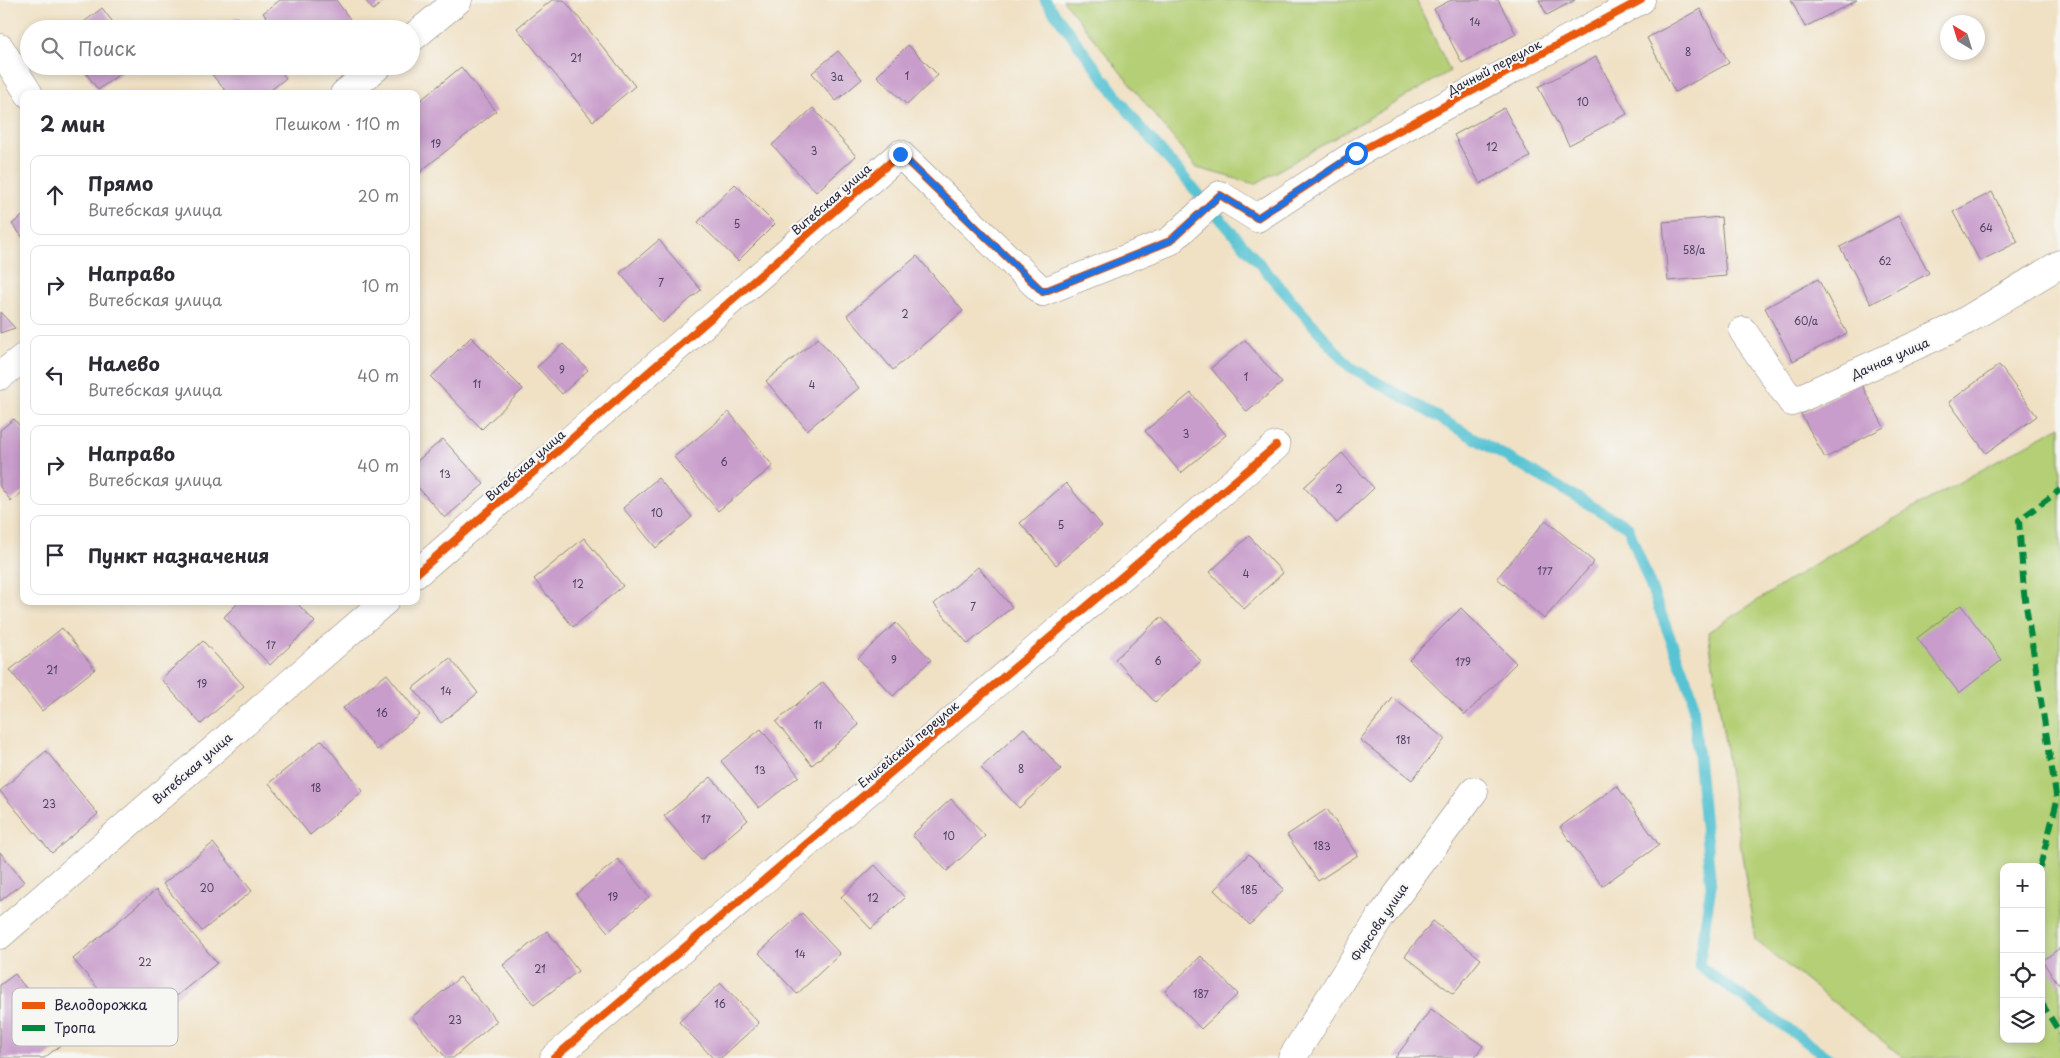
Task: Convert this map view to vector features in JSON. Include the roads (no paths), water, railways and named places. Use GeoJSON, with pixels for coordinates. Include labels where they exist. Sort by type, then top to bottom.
{"type":"FeatureCollection","features":[{"type":"Feature","properties":{"kind":"street"},"geometry":{"type":"LineString","coordinates":[[420,32],[458,0]]}},
{"type":"Feature","properties":{"kind":"street","name":"Дачный переулок"},"geometry":{"type":"LineString","coordinates":[[1356,153],[1641,0]]}},
{"type":"Feature","properties":{"kind":"street"},"geometry":{"type":"LineString","coordinates":[[0,48],[26,90]]}},
{"type":"Feature","properties":{"kind":"street"},"geometry":{"type":"LineString","coordinates":[[349,90],[367,75]]}},
{"type":"Feature","properties":{"kind":"street","name":"Витебская улица"},"geometry":{"type":"LineString","coordinates":[[420,571],[900,154],[1043,292],[1170,241],[1220,195],[1257,218],[1356,153]]}},
{"type":"Feature","properties":{"kind":"street","name":"Дачная улица"},"geometry":{"type":"LineString","coordinates":[[1743,331],[1792,402],[1952,329],[2060,264]]}},
{"type":"Feature","properties":{"kind":"street"},"geometry":{"type":"LineString","coordinates":[[0,376],[20,360]]}},
{"type":"Feature","properties":{"kind":"street","name":"Енисейский переулок"},"geometry":{"type":"LineString","coordinates":[[554,1058],[1276,446]]}},
{"type":"Feature","properties":{"kind":"street","name":"Витебская улица"},"geometry":{"type":"LineString","coordinates":[[0,935],[380,605]]}},
{"type":"Feature","properties":{"kind":"street","name":"Фирсова улица"},"geometry":{"type":"LineString","coordinates":[[1292,1058],[1380,918],[1474,791]]}},
{"type":"Feature","properties":{"kind":"waterway"},"geometry":{"type":"LineString","coordinates":[[1045,0],[1140,127],[1349,366],[1628,527],[1692,695],[1711,886],[1699,966],[1829,1058]]}}]}
